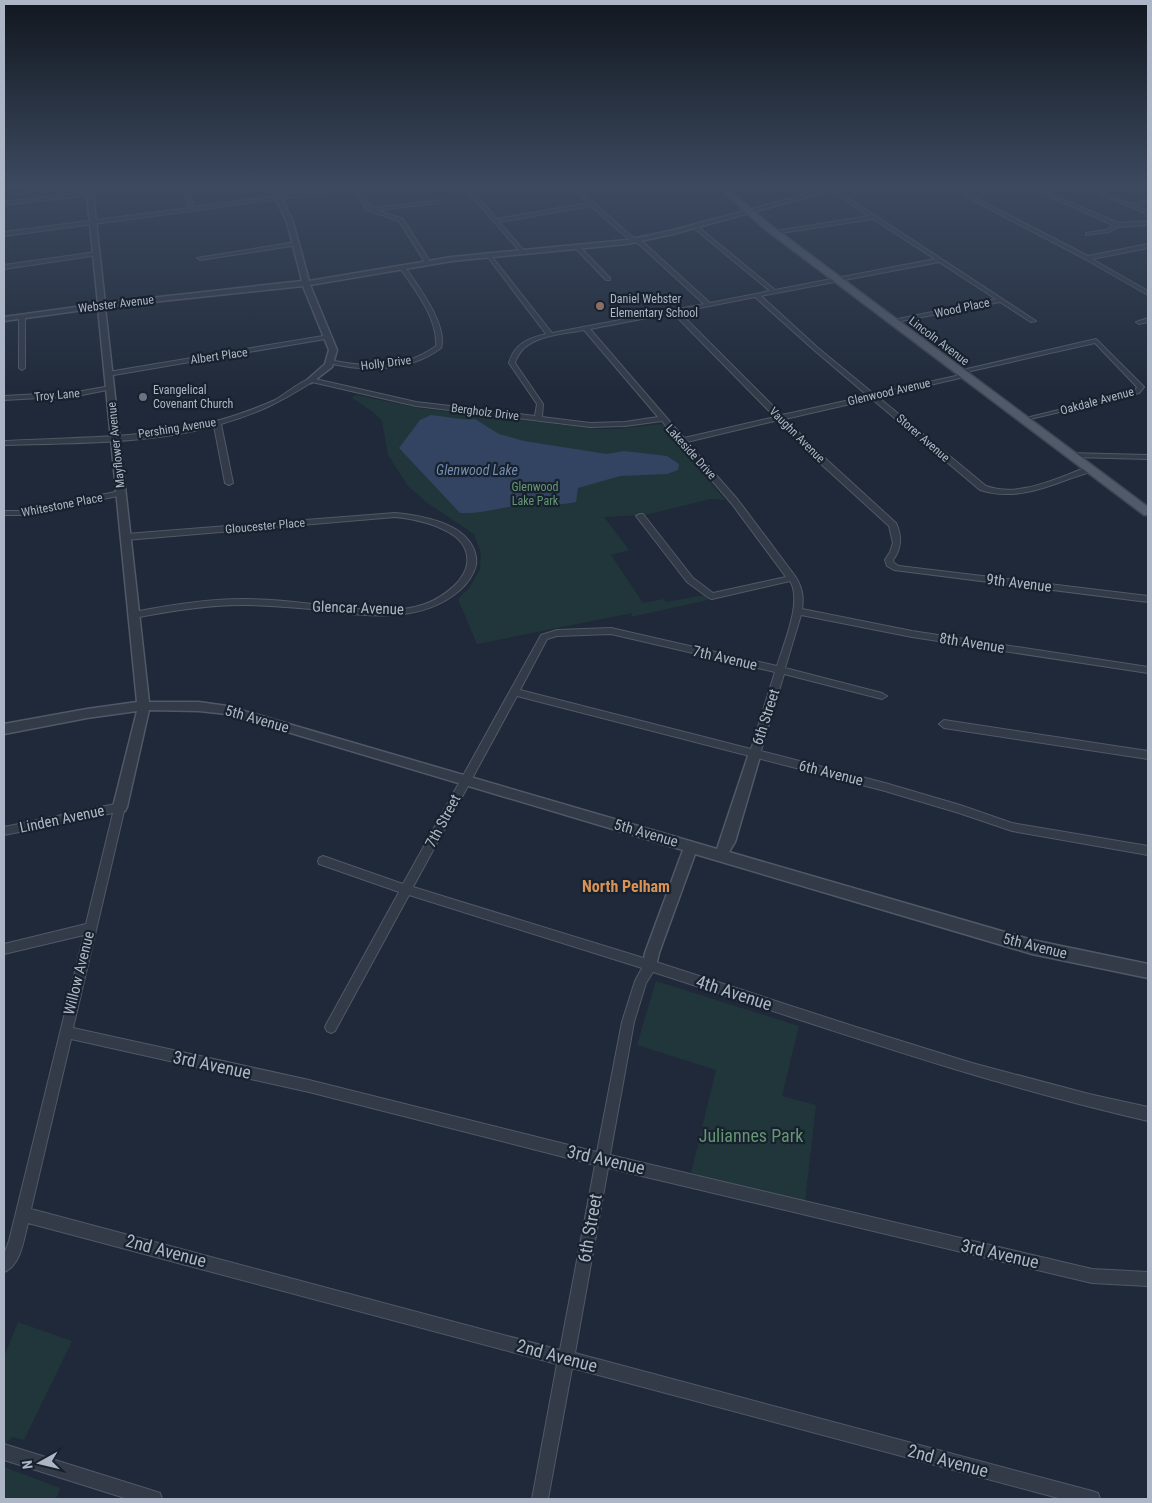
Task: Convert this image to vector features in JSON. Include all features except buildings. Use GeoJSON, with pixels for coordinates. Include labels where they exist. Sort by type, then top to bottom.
{"type":"FeatureCollection","features":[{"type":"Feature","properties":{"kind":"main road","name":"Lincoln Avenue"},"geometry":{"type":"LineString","coordinates":[[804,255],[1148,512]]}},
{"type":"Feature","properties":{"kind":"street"},"geometry":{"type":"LineString","coordinates":[[4,267],[88,255]]}},
{"type":"Feature","properties":{"kind":"street","name":"Mayflower Avenue"},"geometry":{"type":"LineString","coordinates":[[96,255],[143,705]]}},
{"type":"Feature","properties":{"kind":"street"},"geometry":{"type":"LineString","coordinates":[[200,258],[220,255]]}},
{"type":"Feature","properties":{"kind":"street"},"geometry":{"type":"LineString","coordinates":[[299,255],[306,283],[333,350],[330,362],[311,380]]}},
{"type":"Feature","properties":{"kind":"street"},"geometry":{"type":"LineString","coordinates":[[423,255],[428,264]]}},
{"type":"Feature","properties":{"kind":"street","name":"Webster Avenue"},"geometry":{"type":"LineString","coordinates":[[4,319],[102,305],[306,283],[488,255]]}},
{"type":"Feature","properties":{"kind":"street"},"geometry":{"type":"LineString","coordinates":[[489,255],[550,335]]}},
{"type":"Feature","properties":{"kind":"street"},"geometry":{"type":"LineString","coordinates":[[585,255],[608,279]]}},
{"type":"Feature","properties":{"kind":"street"},"geometry":{"type":"LineString","coordinates":[[654,255],[708,304]]}},
{"type":"Feature","properties":{"kind":"street"},"geometry":{"type":"LineString","coordinates":[[730,255],[773,291]]}},
{"type":"Feature","properties":{"kind":"street"},"geometry":{"type":"LineString","coordinates":[[933,255],[1033,321]]}},
{"type":"Feature","properties":{"kind":"street"},"geometry":{"type":"LineString","coordinates":[[1081,255],[1148,293]]}},
{"type":"Feature","properties":{"kind":"street"},"geometry":{"type":"LineString","coordinates":[[1087,258],[1102,255]]}},
{"type":"Feature","properties":{"kind":"street"},"geometry":{"type":"LineString","coordinates":[[538,418],[540,404],[512,363],[513,355],[520,347],[550,335],[941,260]]}},
{"type":"Feature","properties":{"kind":"street","name":"Holly Drive"},"geometry":{"type":"LineString","coordinates":[[330,362],[361,367],[390,365],[419,359],[439,347],[440,333],[403,268]]}},
{"type":"Feature","properties":{"kind":"street","name":"Storer Avenue"},"geometry":{"type":"LineString","coordinates":[[756,295],[968,477],[989,491],[1015,492],[1091,469]]}},
{"type":"Feature","properties":{"kind":"street","name":"Wood Place"},"geometry":{"type":"LineString","coordinates":[[893,322],[1002,300]]}},
{"type":"Feature","properties":{"kind":"street","name":"Vaughn Avenue"},"geometry":{"type":"LineString","coordinates":[[674,311],[780,418],[893,524],[898,538],[895,553],[890,560],[890,564]]}},
{"type":"Feature","properties":{"kind":"street"},"geometry":{"type":"LineString","coordinates":[[22,317],[22,368]]}},
{"type":"Feature","properties":{"kind":"street"},"geometry":{"type":"LineString","coordinates":[[1139,322],[1148,320]]}},
{"type":"Feature","properties":{"kind":"street","name":"Lakeside Drive"},"geometry":{"type":"LineString","coordinates":[[586,329],[680,441],[735,502],[792,578]]}},
{"type":"Feature","properties":{"kind":"street","name":"Albert Place"},"geometry":{"type":"LineString","coordinates":[[108,374],[329,337]]}},
{"type":"Feature","properties":{"kind":"street","name":"Glenwood Avenue"},"geometry":{"type":"LineString","coordinates":[[680,441],[1096,341]]}},
{"type":"Feature","properties":{"kind":"street","name":"Oakdale Avenue"},"geometry":{"type":"LineString","coordinates":[[1024,420],[1137,392],[1141,387],[1140,384],[1096,341]]}},
{"type":"Feature","properties":{"kind":"street","name":"Bergholz Drive"},"geometry":{"type":"LineString","coordinates":[[311,380],[416,404],[538,418],[603,425],[662,419]]}},
{"type":"Feature","properties":{"kind":"street","name":"Pershing Avenue"},"geometry":{"type":"LineString","coordinates":[[4,443],[115,437],[185,429],[217,422],[271,405],[291,395],[311,380]]}},
{"type":"Feature","properties":{"kind":"street","name":"Troy Lane"},"geometry":{"type":"LineString","coordinates":[[4,398],[68,395],[110,388]]}},
{"type":"Feature","properties":{"kind":"street"},"geometry":{"type":"LineString","coordinates":[[217,422],[229,483]]}},
{"type":"Feature","properties":{"kind":"street"},"geometry":{"type":"LineString","coordinates":[[1071,455],[1148,457]]}},
{"type":"Feature","properties":{"kind":"street","name":"Whitestone Place"},"geometry":{"type":"LineString","coordinates":[[4,513],[22,513],[120,494]]}},
{"type":"Feature","properties":{"kind":"street","name":"Gloucester Place"},"geometry":{"type":"LineString","coordinates":[[126,537],[404,515]]}},
{"type":"Feature","properties":{"kind":"street","name":"Glencar Avenue"},"geometry":{"type":"LineString","coordinates":[[134,615],[214,602],[276,603],[393,612],[418,609],[435,604],[464,582],[471,562],[468,547],[461,537],[446,528],[404,515]]}},
{"type":"Feature","properties":{"kind":"street"},"geometry":{"type":"LineString","coordinates":[[640,516],[690,580],[712,596],[792,578]]}},
{"type":"Feature","properties":{"kind":"street","name":"9th Avenue"},"geometry":{"type":"LineString","coordinates":[[890,564],[897,568],[1148,599]]}},
{"type":"Feature","properties":{"kind":"street","name":"6th Street"},"geometry":{"type":"LineString","coordinates":[[721,855],[728,842],[797,611],[799,600],[792,578]]}},
{"type":"Feature","properties":{"kind":"street","name":"8th Avenue"},"geometry":{"type":"LineString","coordinates":[[797,611],[912,634],[1148,670]]}},
{"type":"Feature","properties":{"kind":"street","name":"7th Avenue"},"geometry":{"type":"LineString","coordinates":[[567,633],[610,631],[780,670],[882,696]]}},
{"type":"Feature","properties":{"kind":"street","name":"7th Street"},"geometry":{"type":"LineString","coordinates":[[331,1027],[542,639],[548,635],[567,633]]}},
{"type":"Feature","properties":{"kind":"street","name":"6th Avenue"},"geometry":{"type":"LineString","coordinates":[[514,692],[927,799],[1012,827],[1148,851]]}},
{"type":"Feature","properties":{"kind":"street","name":"5th Avenue"},"geometry":{"type":"LineString","coordinates":[[4,729],[143,705],[196,705],[228,710],[1032,947],[1148,971]]}},
{"type":"Feature","properties":{"kind":"street","name":"Willow Avenue"},"geometry":{"type":"LineString","coordinates":[[4,1265],[11,1256],[16,1241],[90,928],[143,715],[143,705]]}},
{"type":"Feature","properties":{"kind":"street"},"geometry":{"type":"LineString","coordinates":[[944,724],[1148,755]]}},
{"type":"Feature","properties":{"kind":"street","name":"Linden Avenue"},"geometry":{"type":"LineString","coordinates":[[4,831],[120,807]]}},
{"type":"Feature","properties":{"kind":"street","name":"6th Street"},"geometry":{"type":"LineString","coordinates":[[540,1499],[628,1022],[641,981],[650,965],[652,953],[691,846]]}},
{"type":"Feature","properties":{"kind":"street","name":"4th Avenue"},"geometry":{"type":"LineString","coordinates":[[323,861],[407,890],[650,965],[1012,1082],[1148,1114]]}},
{"type":"Feature","properties":{"kind":"street"},"geometry":{"type":"LineString","coordinates":[[4,949],[90,928]]}},
{"type":"Feature","properties":{"kind":"street","name":"3rd Avenue"},"geometry":{"type":"LineString","coordinates":[[65,1032],[309,1086],[603,1160],[1092,1276],[1148,1279]]}},
{"type":"Feature","properties":{"kind":"street","name":"2nd Avenue"},"geometry":{"type":"LineString","coordinates":[[22,1214],[1092,1499]]}},
{"type":"Feature","properties":{"kind":"street"},"geometry":{"type":"LineString","coordinates":[[4,1452],[154,1499]]}},
{"type":"Feature","properties":{"kind":"green space","name":"Glenwood Lake Park"},"geometry":{"type":"Polygon","coordinates":[[[357,395],[418,408],[597,429],[663,424],[725,500],[711,499],[645,515],[604,517],[629,550],[611,555],[643,603],[664,599],[666,602],[705,595],[708,600],[631,617],[632,613],[477,644],[458,599],[469,588],[480,569],[481,553],[474,534],[426,502],[408,486],[388,455],[382,421],[373,412],[352,398],[357,395]]]}},
{"type":"Feature","properties":{"kind":"green space","name":"Juliannes Park"},"geometry":{"type":"Polygon","coordinates":[[[656,981],[799,1026],[782,1096],[816,1105],[805,1202],[691,1173],[716,1070],[637,1045],[656,981]]]}},
{"type":"Feature","properties":{"kind":"green space"},"geometry":{"type":"Polygon","coordinates":[[[18,1322],[72,1341],[24,1440],[12,1437],[4,1445],[4,1357],[18,1322]]]}},
{"type":"Feature","properties":{"kind":"green space"},"geometry":{"type":"Polygon","coordinates":[[[4,1467],[60,1488],[56,1499],[4,1499],[4,1467]]]}},
{"type":"Feature","properties":{"kind":"water","name":"Glenwood Lake"},"geometry":{"type":"Polygon","coordinates":[[[431,415],[475,419],[499,434],[524,441],[607,454],[624,451],[667,456],[679,464],[678,470],[667,474],[620,476],[578,488],[576,502],[530,504],[460,513],[399,448],[420,420],[431,415]]]}},
{"type":"Feature","properties":{"kind":"place","name":"Daniel Webster Elementary School"},"geometry":{"type":"Point","coordinates":[600,306]}},
{"type":"Feature","properties":{"kind":"place","name":"Evangelical Covenant Church"},"geometry":{"type":"Point","coordinates":[143,397]}},
{"type":"Feature","properties":{"kind":"district","name":"North Pelham"},"geometry":{"type":"Point","coordinates":[626,886]}}]}
